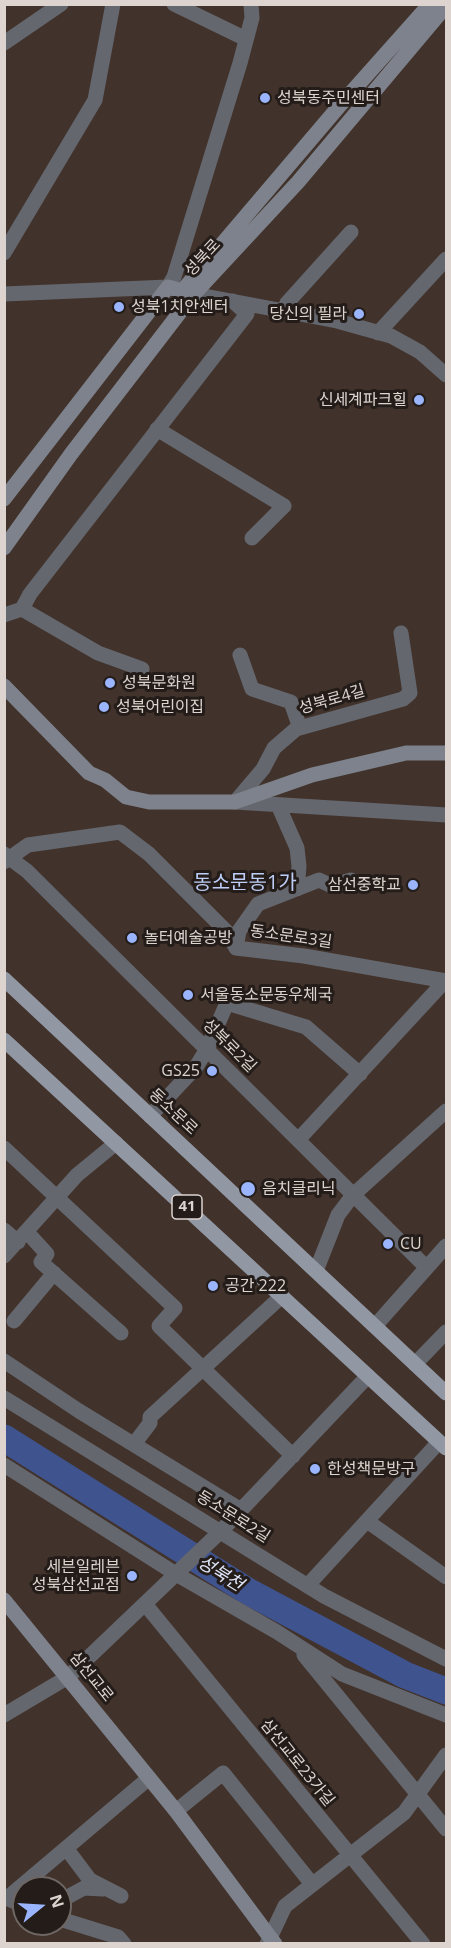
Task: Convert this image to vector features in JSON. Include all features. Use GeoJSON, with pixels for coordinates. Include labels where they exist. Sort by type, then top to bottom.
{"type":"FeatureCollection","features":[{"type":"Feature","properties":{"kind":"main road","name":"성북로"},"geometry":{"type":"LineString","coordinates":[[4,499],[168,287],[182,291],[341,104],[440,13]]}},
{"type":"Feature","properties":{"kind":"main road","name":"성북로"},"geometry":{"type":"LineString","coordinates":[[4,548],[162,333],[194,294],[298,182],[440,13]]}},
{"type":"Feature","properties":{"kind":"main road"},"geometry":{"type":"LineString","coordinates":[[162,333],[168,287]]}},
{"type":"Feature","properties":{"kind":"main road"},"geometry":{"type":"LineString","coordinates":[[4,686],[89,773],[105,780],[126,797],[149,802],[235,802],[312,775],[406,753],[447,753]]}},
{"type":"Feature","properties":{"kind":"main road","name":"동소문로"},"geometry":{"type":"LineString","coordinates":[[4,979],[447,1393]]}},
{"type":"Feature","properties":{"kind":"main road","name":"41"},"geometry":{"type":"LineString","coordinates":[[4,1040],[443,1445]]}},
{"type":"Feature","properties":{"kind":"main road","name":"삼선교로"},"geometry":{"type":"LineString","coordinates":[[4,1600],[176,1810],[270,1941]]}},
{"type":"Feature","properties":{"kind":"street"},"geometry":{"type":"LineString","coordinates":[[4,44],[61,4]]}},
{"type":"Feature","properties":{"kind":"street"},"geometry":{"type":"LineString","coordinates":[[4,253],[95,100],[113,4]]}},
{"type":"Feature","properties":{"kind":"street"},"geometry":{"type":"LineString","coordinates":[[174,4],[246,39]]}},
{"type":"Feature","properties":{"kind":"street"},"geometry":{"type":"LineString","coordinates":[[4,294],[168,287],[174,277],[246,39],[252,18],[251,4]]}},
{"type":"Feature","properties":{"kind":"street"},"geometry":{"type":"LineString","coordinates":[[284,311],[287,303],[351,232]]}},
{"type":"Feature","properties":{"kind":"street"},"geometry":{"type":"LineString","coordinates":[[378,333],[447,258]]}},
{"type":"Feature","properties":{"kind":"street"},"geometry":{"type":"LineString","coordinates":[[194,294],[284,311],[391,336],[420,352],[447,375]]}},
{"type":"Feature","properties":{"kind":"street"},"geometry":{"type":"LineString","coordinates":[[4,615],[22,609],[157,429],[247,314],[232,301]]}},
{"type":"Feature","properties":{"kind":"street"},"geometry":{"type":"LineString","coordinates":[[157,429],[284,506],[252,538]]}},
{"type":"Feature","properties":{"kind":"street"},"geometry":{"type":"LineString","coordinates":[[22,609],[98,653],[142,669]]}},
{"type":"Feature","properties":{"kind":"street","name":"성북로4길"},"geometry":{"type":"LineString","coordinates":[[235,802],[263,769],[274,748],[300,728],[403,699],[410,693],[401,633]]}},
{"type":"Feature","properties":{"kind":"street"},"geometry":{"type":"LineString","coordinates":[[240,655],[252,689],[291,702],[300,728]]}},
{"type":"Feature","properties":{"kind":"street"},"geometry":{"type":"LineString","coordinates":[[235,802],[447,815]]}},
{"type":"Feature","properties":{"kind":"street"},"geometry":{"type":"LineString","coordinates":[[278,805],[297,848],[299,866],[297,889]]}},
{"type":"Feature","properties":{"kind":"street","name":"동소문로3길"},"geometry":{"type":"LineString","coordinates":[[6,858],[28,845],[120,832],[165,870],[228,933],[236,948],[304,956],[446,981]]}},
{"type":"Feature","properties":{"kind":"street","name":"성북로2길"},"geometry":{"type":"LineString","coordinates":[[6,858],[27,871],[426,1267]]}},
{"type":"Feature","properties":{"kind":"street"},"geometry":{"type":"LineString","coordinates":[[236,948],[238,931],[258,904],[319,880],[332,886],[351,880]]}},
{"type":"Feature","properties":{"kind":"street"},"geometry":{"type":"LineString","coordinates":[[298,1140],[446,981]]}},
{"type":"Feature","properties":{"kind":"street"},"geometry":{"type":"LineString","coordinates":[[150,1116],[195,1067],[207,1049],[226,1003],[306,1028],[360,1074]]}},
{"type":"Feature","properties":{"kind":"street"},"geometry":{"type":"LineString","coordinates":[[316,1271],[338,1215],[353,1194],[447,1111]]}},
{"type":"Feature","properties":{"kind":"street"},"geometry":{"type":"LineString","coordinates":[[4,1256],[77,1175],[116,1143]]}},
{"type":"Feature","properties":{"kind":"street"},"geometry":{"type":"LineString","coordinates":[[4,1148],[175,1308],[159,1326],[292,1456]]}},
{"type":"Feature","properties":{"kind":"street"},"geometry":{"type":"LineString","coordinates":[[4,1230],[22,1237],[47,1254],[41,1262],[121,1333]]}},
{"type":"Feature","properties":{"kind":"street"},"geometry":{"type":"LineString","coordinates":[[375,1326],[447,1246]]}},
{"type":"Feature","properties":{"kind":"street"},"geometry":{"type":"LineString","coordinates":[[14,1321],[54,1274]]}},
{"type":"Feature","properties":{"kind":"street"},"geometry":{"type":"LineString","coordinates":[[134,1444],[150,1423],[150,1417],[282,1296]]}},
{"type":"Feature","properties":{"kind":"street"},"geometry":{"type":"LineString","coordinates":[[416,1364],[447,1332]]}},
{"type":"Feature","properties":{"kind":"street"},"geometry":{"type":"LineString","coordinates":[[4,1361],[241,1510]]}},
{"type":"Feature","properties":{"kind":"street"},"geometry":{"type":"LineString","coordinates":[[4,1715],[68,1677],[220,1533],[368,1376]]}},
{"type":"Feature","properties":{"kind":"street","name":"동소문로2길"},"geometry":{"type":"LineString","coordinates":[[4,1398],[220,1533],[308,1585],[447,1659]]}},
{"type":"Feature","properties":{"kind":"street"},"geometry":{"type":"LineString","coordinates":[[308,1585],[367,1521],[443,1445]]}},
{"type":"Feature","properties":{"kind":"street"},"geometry":{"type":"LineString","coordinates":[[4,1466],[342,1674],[447,1715]]}},
{"type":"Feature","properties":{"kind":"street"},"geometry":{"type":"LineString","coordinates":[[367,1521],[447,1577]]}},
{"type":"Feature","properties":{"kind":"street","name":"삼선교로23가길"},"geometry":{"type":"LineString","coordinates":[[145,1604],[423,1944]]}},
{"type":"Feature","properties":{"kind":"street"},"geometry":{"type":"LineString","coordinates":[[295,1643],[447,1829]]}},
{"type":"Feature","properties":{"kind":"street"},"geometry":{"type":"LineString","coordinates":[[270,1941],[285,1906],[404,1813],[447,1755]]}},
{"type":"Feature","properties":{"kind":"street"},"geometry":{"type":"LineString","coordinates":[[176,1810],[223,1773],[312,1884]]}},
{"type":"Feature","properties":{"kind":"street"},"geometry":{"type":"LineString","coordinates":[[5,1898],[149,1778]]}},
{"type":"Feature","properties":{"kind":"street"},"geometry":{"type":"LineString","coordinates":[[66,1848],[90,1880],[115,1893],[84,1888],[72,1895]]}},
{"type":"Feature","properties":{"kind":"street"},"geometry":{"type":"LineString","coordinates":[[72,1923],[118,1937],[124,1944]]}},
{"type":"Feature","properties":{"kind":"waterway","name":"성북천"},"geometry":{"type":"LineString","coordinates":[[4,1438],[249,1592],[405,1675],[446,1691]]}},
{"type":"Feature","properties":{"kind":"place","name":"성북동주민센터"},"geometry":{"type":"Point","coordinates":[265,98]}},
{"type":"Feature","properties":{"kind":"place","name":"성북1치안센터"},"geometry":{"type":"Point","coordinates":[119,307]}},
{"type":"Feature","properties":{"kind":"place","name":"당신의 필라"},"geometry":{"type":"Point","coordinates":[359,314]}},
{"type":"Feature","properties":{"kind":"place","name":"신세계파크힐"},"geometry":{"type":"Point","coordinates":[419,400]}},
{"type":"Feature","properties":{"kind":"place","name":"성북문화원"},"geometry":{"type":"Point","coordinates":[110,683]}},
{"type":"Feature","properties":{"kind":"place","name":"성북어린이집"},"geometry":{"type":"Point","coordinates":[104,707]}},
{"type":"Feature","properties":{"kind":"place","name":"삼선중학교"},"geometry":{"type":"Point","coordinates":[413,885]}},
{"type":"Feature","properties":{"kind":"place","name":"놀터예술공방"},"geometry":{"type":"Point","coordinates":[132,938]}},
{"type":"Feature","properties":{"kind":"place","name":"서울동소문동우체국"},"geometry":{"type":"Point","coordinates":[188,995]}},
{"type":"Feature","properties":{"kind":"place","name":"GS25"},"geometry":{"type":"Point","coordinates":[212,1071]}},
{"type":"Feature","properties":{"kind":"place","name":"음치클리닉"},"geometry":{"type":"Point","coordinates":[248,1189]}},
{"type":"Feature","properties":{"kind":"place","name":"CU"},"geometry":{"type":"Point","coordinates":[388,1244]}},
{"type":"Feature","properties":{"kind":"place","name":"공간 222"},"geometry":{"type":"Point","coordinates":[213,1286]}},
{"type":"Feature","properties":{"kind":"place","name":"한성책문방구"},"geometry":{"type":"Point","coordinates":[315,1469]}},
{"type":"Feature","properties":{"kind":"place","name":"세븐일레븐 성북삼선교점"},"geometry":{"type":"Point","coordinates":[132,1576]}},
{"type":"Feature","properties":{"kind":"district","name":"동소문동1가"},"geometry":{"type":"Point","coordinates":[245,883]}}]}
